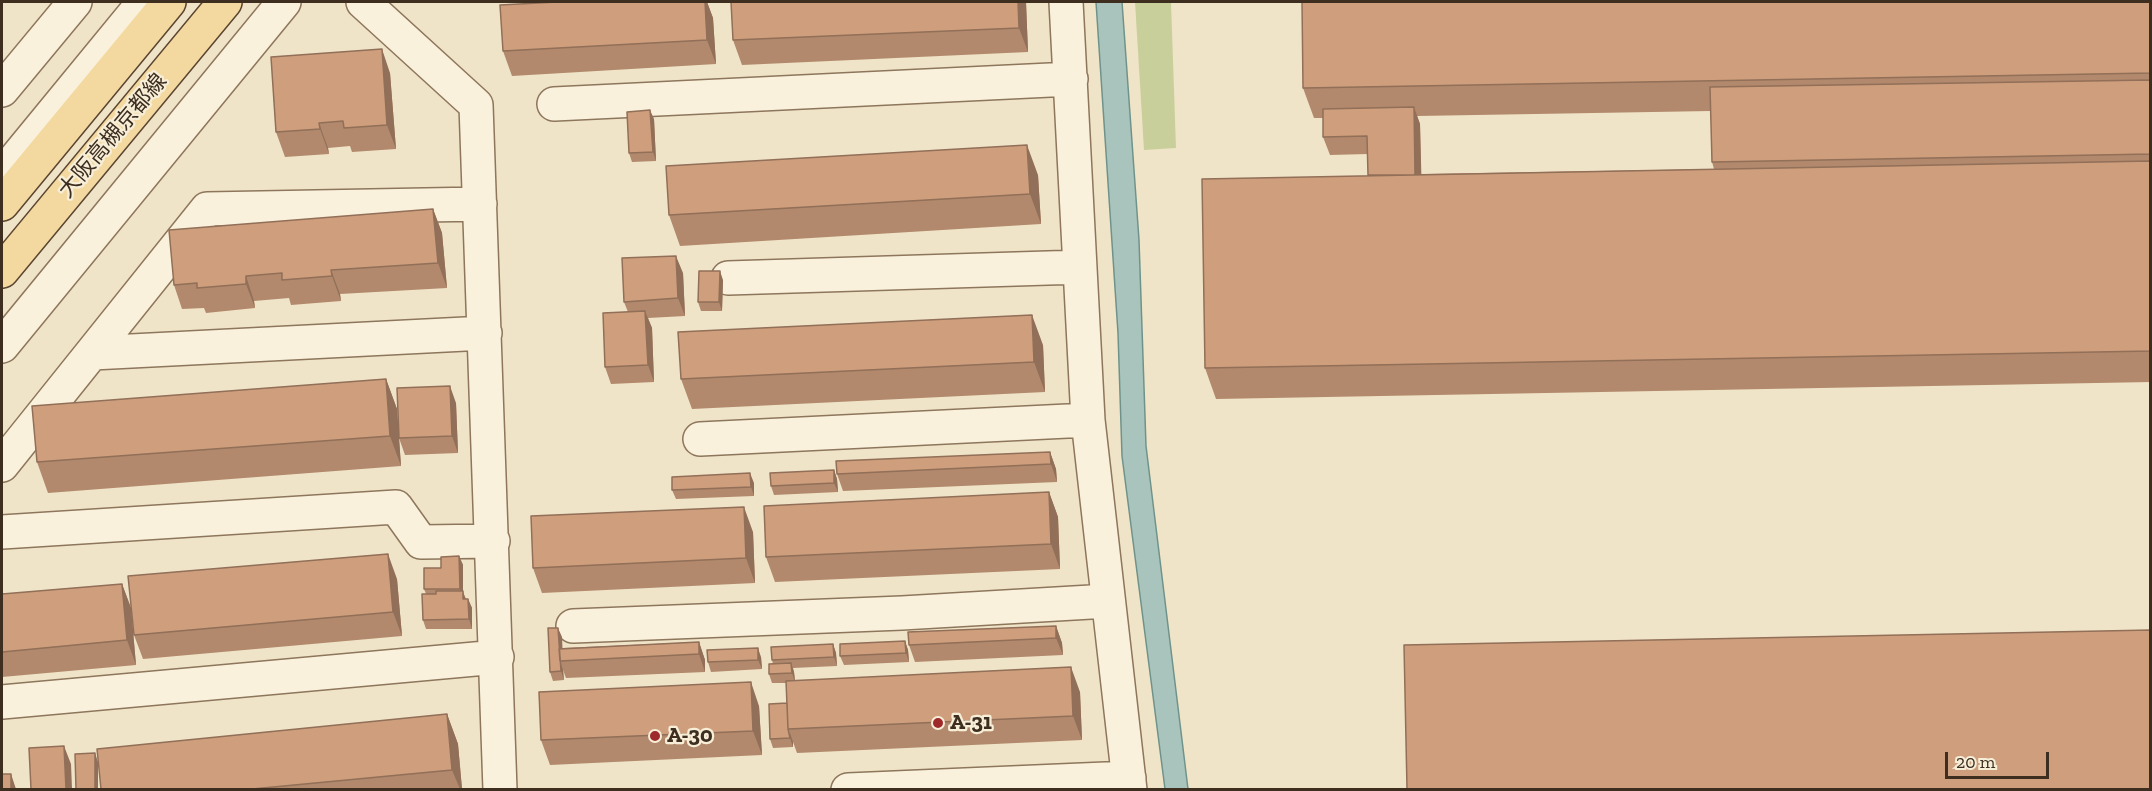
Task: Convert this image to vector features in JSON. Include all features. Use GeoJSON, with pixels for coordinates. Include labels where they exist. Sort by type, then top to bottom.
{"type":"FeatureCollection","features":[{"type":"Feature","properties":{"kind":"main road","name":"大阪高槻京都線"},"geometry":{"type":"LineString","coordinates":[[2,204],[169,2]]}},
{"type":"Feature","properties":{"kind":"main road","name":"大阪高槻京都線"},"geometry":{"type":"LineString","coordinates":[[2,271],[225,2]]}},
{"type":"Feature","properties":{"kind":"street"},"geometry":{"type":"LineString","coordinates":[[2,90],[75,2]]}},
{"type":"Feature","properties":{"kind":"street"},"geometry":{"type":"LineString","coordinates":[[2,175],[144,2]]}},
{"type":"Feature","properties":{"kind":"street"},"geometry":{"type":"LineString","coordinates":[[2,346],[284,2]]}},
{"type":"Feature","properties":{"kind":"street"},"geometry":{"type":"LineString","coordinates":[[363,2],[476,105],[500,789]]}},
{"type":"Feature","properties":{"kind":"street"},"geometry":{"type":"LineString","coordinates":[[848,789],[1129,784],[1088,420],[1066,2]]}},
{"type":"Feature","properties":{"kind":"street"},"geometry":{"type":"LineString","coordinates":[[554,104],[1071,79]]}},
{"type":"Feature","properties":{"kind":"street"},"geometry":{"type":"LineString","coordinates":[[2,465],[207,209],[480,204]]}},
{"type":"Feature","properties":{"kind":"street"},"geometry":{"type":"LineString","coordinates":[[728,278],[1080,267]]}},
{"type":"Feature","properties":{"kind":"street"},"geometry":{"type":"LineString","coordinates":[[92,352],[485,333]]}},
{"type":"Feature","properties":{"kind":"street"},"geometry":{"type":"LineString","coordinates":[[700,439],[1088,420]]}},
{"type":"Feature","properties":{"kind":"street"},"geometry":{"type":"LineString","coordinates":[[2,532],[396,507],[422,542],[493,541]]}},
{"type":"Feature","properties":{"kind":"street"},"geometry":{"type":"LineString","coordinates":[[573,626],[902,613],[1108,601]]}},
{"type":"Feature","properties":{"kind":"street"},"geometry":{"type":"LineString","coordinates":[[2,702],[497,657]]}},
{"type":"Feature","properties":{"kind":"green space"},"geometry":{"type":"Polygon","coordinates":[[[1135,2],[1171,2],[1176,148],[1144,150],[1135,2]]]}},
{"type":"Feature","properties":{"kind":"water"},"geometry":{"type":"Polygon","coordinates":[[[1096,2],[1122,2],[1139,240],[1146,446],[1188,789],[1165,789],[1122,456],[1118,333],[1096,2]]]}},
{"type":"Feature","properties":{"kind":"building"},"geometry":{"type":"Polygon","coordinates":[[[557,2],[705,2],[707,40],[503,51],[500,5],[557,2]]]}},
{"type":"Feature","properties":{"kind":"building"},"geometry":{"type":"Polygon","coordinates":[[[731,2],[1018,2],[1019,28],[733,40],[731,2]]]}},
{"type":"Feature","properties":{"kind":"building"},"geometry":{"type":"Polygon","coordinates":[[[1302,2],[2151,2],[2151,73],[1303,88],[1302,2]]]}},
{"type":"Feature","properties":{"kind":"building"},"geometry":{"type":"Polygon","coordinates":[[[382,49],[387,125],[344,128],[343,121],[319,123],[320,129],[276,132],[271,57],[382,49]]]}},
{"type":"Feature","properties":{"kind":"building"},"geometry":{"type":"Polygon","coordinates":[[[2151,80],[2151,154],[1712,162],[1710,87],[2151,80]]]}},
{"type":"Feature","properties":{"kind":"building"},"geometry":{"type":"Polygon","coordinates":[[[1414,107],[1415,175],[1368,175],[1367,136],[1323,137],[1323,109],[1414,107]]]}},
{"type":"Feature","properties":{"kind":"building"},"geometry":{"type":"Polygon","coordinates":[[[650,110],[653,152],[629,153],[627,112],[650,110]]]}},
{"type":"Feature","properties":{"kind":"building"},"geometry":{"type":"Polygon","coordinates":[[[1027,145],[1030,194],[669,215],[666,166],[1027,145]]]}},
{"type":"Feature","properties":{"kind":"building"},"geometry":{"type":"Polygon","coordinates":[[[2151,161],[2151,351],[1205,368],[1202,179],[2151,161]]]}},
{"type":"Feature","properties":{"kind":"building"},"geometry":{"type":"Polygon","coordinates":[[[433,209],[438,263],[331,270],[332,276],[282,280],[282,273],[246,276],[246,284],[197,288],[197,283],[174,285],[169,230],[433,209]]]}},
{"type":"Feature","properties":{"kind":"building"},"geometry":{"type":"Polygon","coordinates":[[[676,256],[678,298],[624,302],[622,258],[676,256]]]}},
{"type":"Feature","properties":{"kind":"building"},"geometry":{"type":"Polygon","coordinates":[[[699,271],[720,271],[719,302],[698,302],[699,271]]]}},
{"type":"Feature","properties":{"kind":"building"},"geometry":{"type":"Polygon","coordinates":[[[645,311],[648,365],[605,367],[603,313],[645,311]]]}},
{"type":"Feature","properties":{"kind":"building"},"geometry":{"type":"Polygon","coordinates":[[[1032,315],[1034,362],[681,379],[678,332],[1032,315]]]}},
{"type":"Feature","properties":{"kind":"building"},"geometry":{"type":"Polygon","coordinates":[[[386,379],[390,436],[37,462],[32,406],[386,379]]]}},
{"type":"Feature","properties":{"kind":"building"},"geometry":{"type":"Polygon","coordinates":[[[450,386],[452,436],[399,438],[397,388],[450,386]]]}},
{"type":"Feature","properties":{"kind":"building"},"geometry":{"type":"Polygon","coordinates":[[[1050,452],[1051,464],[837,474],[836,461],[1050,452]]]}},
{"type":"Feature","properties":{"kind":"building"},"geometry":{"type":"Polygon","coordinates":[[[834,470],[834,483],[771,486],[770,473],[834,470]]]}},
{"type":"Feature","properties":{"kind":"building"},"geometry":{"type":"Polygon","coordinates":[[[750,473],[751,487],[672,490],[672,477],[750,473]]]}},
{"type":"Feature","properties":{"kind":"building"},"geometry":{"type":"Polygon","coordinates":[[[1049,492],[1051,544],[766,557],[764,506],[1049,492]]]}},
{"type":"Feature","properties":{"kind":"building"},"geometry":{"type":"Polygon","coordinates":[[[744,507],[746,558],[533,568],[531,516],[744,507]]]}},
{"type":"Feature","properties":{"kind":"building"},"geometry":{"type":"Polygon","coordinates":[[[388,554],[393,612],[134,635],[128,576],[388,554]]]}},
{"type":"Feature","properties":{"kind":"building"},"geometry":{"type":"Polygon","coordinates":[[[459,556],[460,589],[424,589],[424,568],[441,568],[441,557],[459,556]]]}},
{"type":"Feature","properties":{"kind":"building"},"geometry":{"type":"Polygon","coordinates":[[[122,584],[127,640],[2,652],[2,594],[122,584]]]}},
{"type":"Feature","properties":{"kind":"building"},"geometry":{"type":"Polygon","coordinates":[[[436,591],[463,591],[463,599],[468,599],[469,619],[423,620],[422,594],[436,594],[436,591]]]}},
{"type":"Feature","properties":{"kind":"building"},"geometry":{"type":"Polygon","coordinates":[[[1056,626],[1056,638],[909,645],[908,632],[1056,626]]]}},
{"type":"Feature","properties":{"kind":"building"},"geometry":{"type":"Polygon","coordinates":[[[548,628],[558,628],[561,671],[550,672],[548,628]]]}},
{"type":"Feature","properties":{"kind":"building"},"geometry":{"type":"Polygon","coordinates":[[[2151,630],[2151,789],[1407,789],[1404,645],[2151,630]]]}},
{"type":"Feature","properties":{"kind":"building"},"geometry":{"type":"Polygon","coordinates":[[[905,641],[906,653],[840,656],[840,644],[905,641]]]}},
{"type":"Feature","properties":{"kind":"building"},"geometry":{"type":"Polygon","coordinates":[[[699,642],[699,654],[560,661],[559,649],[699,642]]]}},
{"type":"Feature","properties":{"kind":"building"},"geometry":{"type":"Polygon","coordinates":[[[833,644],[834,657],[772,660],[771,647],[833,644]]]}},
{"type":"Feature","properties":{"kind":"building"},"geometry":{"type":"Polygon","coordinates":[[[758,648],[758,660],[708,662],[707,650],[758,648]]]}},
{"type":"Feature","properties":{"kind":"building"},"geometry":{"type":"Polygon","coordinates":[[[791,663],[792,673],[769,674],[769,664],[791,663]]]}},
{"type":"Feature","properties":{"kind":"building"},"geometry":{"type":"Polygon","coordinates":[[[1071,667],[1073,716],[788,729],[786,681],[1071,667]]]}},
{"type":"Feature","properties":{"kind":"building"},"geometry":{"type":"Polygon","coordinates":[[[751,682],[753,731],[541,740],[539,692],[751,682]]]}},
{"type":"Feature","properties":{"kind":"building"},"geometry":{"type":"Polygon","coordinates":[[[787,703],[790,738],[770,739],[769,704],[787,703]]]}},
{"type":"Feature","properties":{"kind":"building"},"geometry":{"type":"Polygon","coordinates":[[[447,714],[452,770],[252,789],[101,789],[97,749],[447,714]]]}},
{"type":"Feature","properties":{"kind":"building"},"geometry":{"type":"Polygon","coordinates":[[[64,746],[66,789],[31,789],[29,748],[64,746]]]}},
{"type":"Feature","properties":{"kind":"building"},"geometry":{"type":"Polygon","coordinates":[[[95,753],[95,789],[76,789],[75,754],[95,753]]]}},
{"type":"Feature","properties":{"kind":"building"},"geometry":{"type":"Polygon","coordinates":[[[2,774],[11,774],[11,789],[2,789],[2,774]]]}},
{"type":"Feature","properties":{"kind":"place","name":"A-31"},"geometry":{"type":"Point","coordinates":[938,723]}},
{"type":"Feature","properties":{"kind":"place","name":"A-30"},"geometry":{"type":"Point","coordinates":[655,736]}}]}
